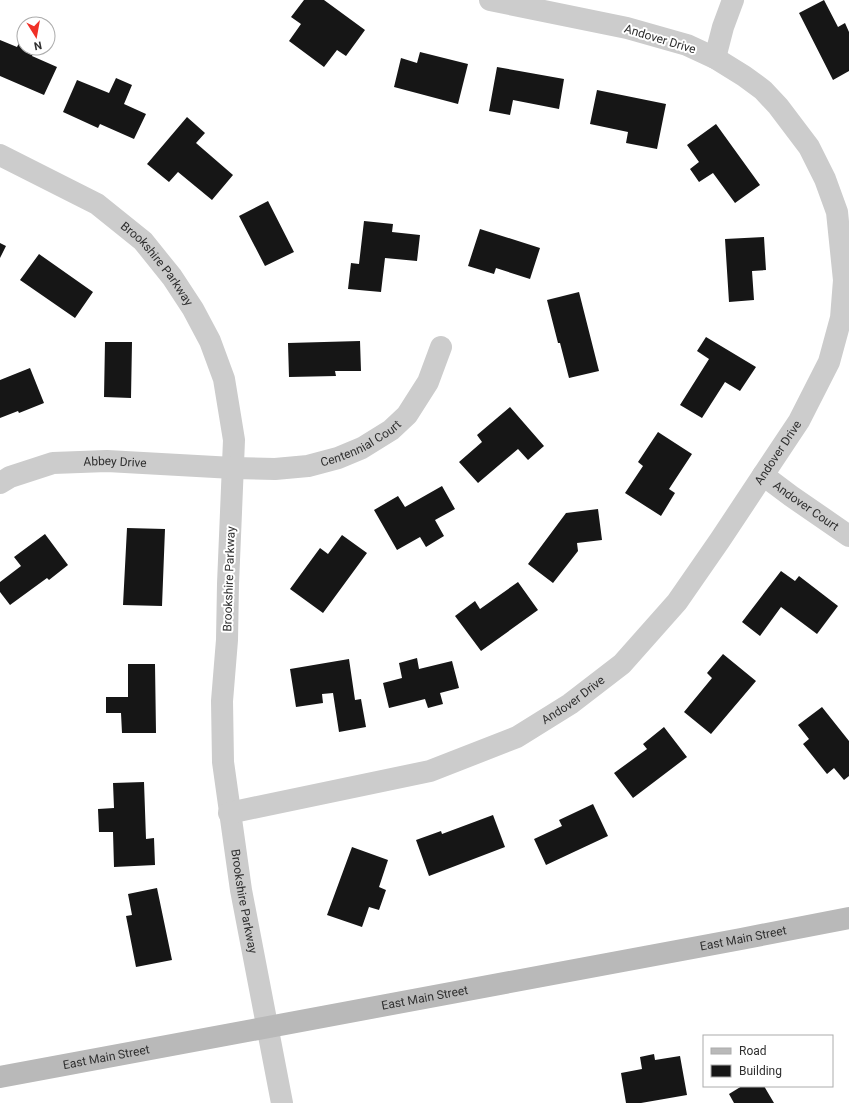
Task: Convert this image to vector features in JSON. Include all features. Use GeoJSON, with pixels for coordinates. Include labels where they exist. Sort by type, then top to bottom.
{"type":"FeatureCollection","features":[{"type":"Feature","properties":{"kind":"main road","name":"East Main Street"},"geometry":{"type":"LineString","coordinates":[[0,1077],[717,944],[849,918]]}},
{"type":"Feature","properties":{"kind":"street","name":"Andover Drive"},"geometry":{"type":"LineString","coordinates":[[229,813],[430,771],[517,737],[570,704],[622,664],[677,602],[799,421],[829,362],[841,318],[844,280],[837,212],[825,179],[809,147],[778,106],[763,90],[744,76],[715,58],[687,45],[627,28],[490,0]]}},
{"type":"Feature","properties":{"kind":"street"},"geometry":{"type":"LineString","coordinates":[[715,58],[723,27],[734,0]]}},
{"type":"Feature","properties":{"kind":"street","name":"Brookshire Parkway"},"geometry":{"type":"LineString","coordinates":[[0,155],[96,204],[143,241],[172,276],[193,309],[210,341],[224,379],[234,440],[227,640],[222,701],[223,762],[241,890],[282,1103]]}},
{"type":"Feature","properties":{"kind":"street","name":"Centennial Court"},"geometry":{"type":"LineString","coordinates":[[233,468],[275,469],[308,466],[338,458],[362,448],[391,430],[407,415],[428,382],[441,347]]}},
{"type":"Feature","properties":{"kind":"street","name":"Abbey Drive"},"geometry":{"type":"LineString","coordinates":[[0,483],[10,477],[54,463],[107,461],[233,468]]}},
{"type":"Feature","properties":{"kind":"street","name":"Andover Court"},"geometry":{"type":"LineString","coordinates":[[763,475],[849,536]]}},
{"type":"Feature","properties":{"kind":"building"},"geometry":{"type":"Polygon","coordinates":[[[304,0],[324,0],[365,30],[346,56],[337,50],[324,67],[289,41],[301,24],[291,17],[304,0]]]}},
{"type":"Feature","properties":{"kind":"building"},"geometry":{"type":"Polygon","coordinates":[[[824,0],[838,27],[845,23],[849,32],[849,71],[833,80],[799,13],[824,0]]]}},
{"type":"Feature","properties":{"kind":"building"},"geometry":{"type":"Polygon","coordinates":[[[0,40],[16,47],[16,56],[32,56],[57,67],[44,95],[0,76],[0,40]]]}},
{"type":"Feature","properties":{"kind":"building"},"geometry":{"type":"Polygon","coordinates":[[[420,52],[468,64],[458,104],[394,87],[401,58],[417,63],[420,52]]]}},
{"type":"Feature","properties":{"kind":"building"},"geometry":{"type":"Polygon","coordinates":[[[497,67],[564,79],[559,109],[513,100],[510,115],[489,111],[497,67]]]}},
{"type":"Feature","properties":{"kind":"building"},"geometry":{"type":"Polygon","coordinates":[[[116,78],[132,85],[124,104],[146,114],[134,139],[100,124],[98,128],[63,112],[77,80],[109,93],[116,78]]]}},
{"type":"Feature","properties":{"kind":"building"},"geometry":{"type":"Polygon","coordinates":[[[597,90],[666,104],[657,149],[626,143],[628,132],[590,124],[597,90]]]}},
{"type":"Feature","properties":{"kind":"building"},"geometry":{"type":"Polygon","coordinates":[[[187,117],[205,133],[196,143],[233,175],[212,200],[178,172],[169,182],[147,164],[187,117]]]}},
{"type":"Feature","properties":{"kind":"building"},"geometry":{"type":"Polygon","coordinates":[[[716,124],[760,185],[735,203],[713,173],[699,182],[690,169],[699,162],[687,145],[716,124]]]}},
{"type":"Feature","properties":{"kind":"building"},"geometry":{"type":"Polygon","coordinates":[[[268,201],[294,252],[265,266],[239,216],[268,201]]]}},
{"type":"Feature","properties":{"kind":"building"},"geometry":{"type":"Polygon","coordinates":[[[364,221],[393,224],[392,232],[420,235],[417,261],[385,258],[381,292],[348,289],[351,263],[359,264],[364,221]]]}},
{"type":"Feature","properties":{"kind":"building"},"geometry":{"type":"Polygon","coordinates":[[[480,229],[540,248],[530,279],[496,268],[494,274],[468,266],[480,229]]]}},
{"type":"Feature","properties":{"kind":"building"},"geometry":{"type":"Polygon","coordinates":[[[764,237],[766,270],[752,271],[754,300],[729,302],[725,239],[764,237]]]}},
{"type":"Feature","properties":{"kind":"building"},"geometry":{"type":"Polygon","coordinates":[[[0,243],[6,246],[0,258],[0,243]]]}},
{"type":"Feature","properties":{"kind":"building"},"geometry":{"type":"Polygon","coordinates":[[[39,254],[93,292],[75,318],[20,280],[39,254]]]}},
{"type":"Feature","properties":{"kind":"building"},"geometry":{"type":"Polygon","coordinates":[[[579,292],[599,371],[569,378],[547,300],[579,292]]]}},
{"type":"Feature","properties":{"kind":"building"},"geometry":{"type":"Polygon","coordinates":[[[706,337],[756,367],[740,391],[725,382],[702,418],[680,405],[709,359],[697,351],[706,337]]]}},
{"type":"Feature","properties":{"kind":"building"},"geometry":{"type":"Polygon","coordinates":[[[360,341],[361,371],[335,371],[336,376],[289,377],[288,343],[360,341]]]}},
{"type":"Feature","properties":{"kind":"building"},"geometry":{"type":"Polygon","coordinates":[[[105,342],[132,342],[131,398],[104,397],[105,342]]]}},
{"type":"Feature","properties":{"kind":"building"},"geometry":{"type":"Polygon","coordinates":[[[30,368],[44,403],[19,413],[18,411],[0,418],[0,380],[30,368]]]}},
{"type":"Feature","properties":{"kind":"building"},"geometry":{"type":"Polygon","coordinates":[[[510,407],[544,446],[528,460],[518,449],[478,483],[459,462],[482,442],[477,435],[510,407]]]}},
{"type":"Feature","properties":{"kind":"building"},"geometry":{"type":"Polygon","coordinates":[[[658,432],[692,454],[669,489],[675,493],[661,516],[625,493],[643,466],[638,462],[658,432]]]}},
{"type":"Feature","properties":{"kind":"building"},"geometry":{"type":"Polygon","coordinates":[[[442,486],[455,509],[435,520],[444,536],[426,547],[420,537],[397,550],[374,510],[398,496],[405,507],[442,486]]]}},
{"type":"Feature","properties":{"kind":"building"},"geometry":{"type":"Polygon","coordinates":[[[598,509],[602,540],[577,543],[578,551],[553,583],[528,564],[566,513],[598,509]]]}},
{"type":"Feature","properties":{"kind":"building"},"geometry":{"type":"Polygon","coordinates":[[[127,528],[165,529],[162,606],[123,605],[127,528]]]}},
{"type":"Feature","properties":{"kind":"building"},"geometry":{"type":"Polygon","coordinates":[[[45,534],[68,565],[49,580],[47,578],[10,605],[0,592],[0,582],[21,566],[14,557],[45,534]]]}},
{"type":"Feature","properties":{"kind":"building"},"geometry":{"type":"Polygon","coordinates":[[[342,535],[367,553],[323,613],[290,589],[320,548],[328,554],[342,535]]]}},
{"type":"Feature","properties":{"kind":"building"},"geometry":{"type":"Polygon","coordinates":[[[781,571],[795,581],[799,576],[838,606],[817,634],[781,607],[760,636],[742,622],[781,571]]]}},
{"type":"Feature","properties":{"kind":"building"},"geometry":{"type":"Polygon","coordinates":[[[518,582],[538,610],[481,651],[455,616],[475,601],[480,609],[518,582]]]}},
{"type":"Feature","properties":{"kind":"building"},"geometry":{"type":"Polygon","coordinates":[[[723,654],[756,681],[711,734],[684,712],[712,678],[707,673],[723,654]]]}},
{"type":"Feature","properties":{"kind":"building"},"geometry":{"type":"Polygon","coordinates":[[[417,658],[419,669],[452,661],[459,688],[440,693],[443,704],[428,708],[425,699],[389,708],[383,683],[402,678],[399,663],[417,658]]]}},
{"type":"Feature","properties":{"kind":"building"},"geometry":{"type":"Polygon","coordinates":[[[349,659],[355,700],[361,699],[366,727],[339,732],[333,693],[322,694],[323,703],[296,707],[290,669],[349,659]]]}},
{"type":"Feature","properties":{"kind":"building"},"geometry":{"type":"Polygon","coordinates":[[[128,664],[155,664],[156,733],[122,733],[121,713],[106,713],[106,697],[128,697],[128,664]]]}},
{"type":"Feature","properties":{"kind":"building"},"geometry":{"type":"Polygon","coordinates":[[[822,707],[849,741],[849,776],[844,780],[834,768],[827,774],[803,744],[809,739],[798,725],[822,707]]]}},
{"type":"Feature","properties":{"kind":"building"},"geometry":{"type":"Polygon","coordinates":[[[664,727],[687,757],[633,798],[614,773],[647,749],[643,744],[664,727]]]}},
{"type":"Feature","properties":{"kind":"building"},"geometry":{"type":"Polygon","coordinates":[[[144,782],[146,839],[154,838],[155,865],[114,867],[113,832],[99,832],[98,809],[114,808],[113,783],[144,782]]]}},
{"type":"Feature","properties":{"kind":"building"},"geometry":{"type":"Polygon","coordinates":[[[593,804],[608,836],[546,865],[534,839],[562,826],[559,820],[593,804]]]}},
{"type":"Feature","properties":{"kind":"building"},"geometry":{"type":"Polygon","coordinates":[[[493,815],[505,847],[429,876],[416,840],[441,831],[442,834],[493,815]]]}},
{"type":"Feature","properties":{"kind":"building"},"geometry":{"type":"Polygon","coordinates":[[[352,847],[388,860],[379,887],[386,890],[379,910],[369,907],[362,927],[327,915],[352,847]]]}},
{"type":"Feature","properties":{"kind":"building"},"geometry":{"type":"Polygon","coordinates":[[[157,888],[172,960],[136,967],[126,916],[132,915],[128,894],[157,888]]]}},
{"type":"Feature","properties":{"kind":"building"},"geometry":{"type":"Polygon","coordinates":[[[654,1054],[655,1060],[680,1056],[687,1095],[641,1103],[626,1103],[621,1073],[642,1069],[640,1057],[654,1054]]]}},
{"type":"Feature","properties":{"kind":"building"},"geometry":{"type":"Polygon","coordinates":[[[740,1087],[765,1087],[774,1103],[734,1103],[729,1094],[740,1087]]]}}]}
